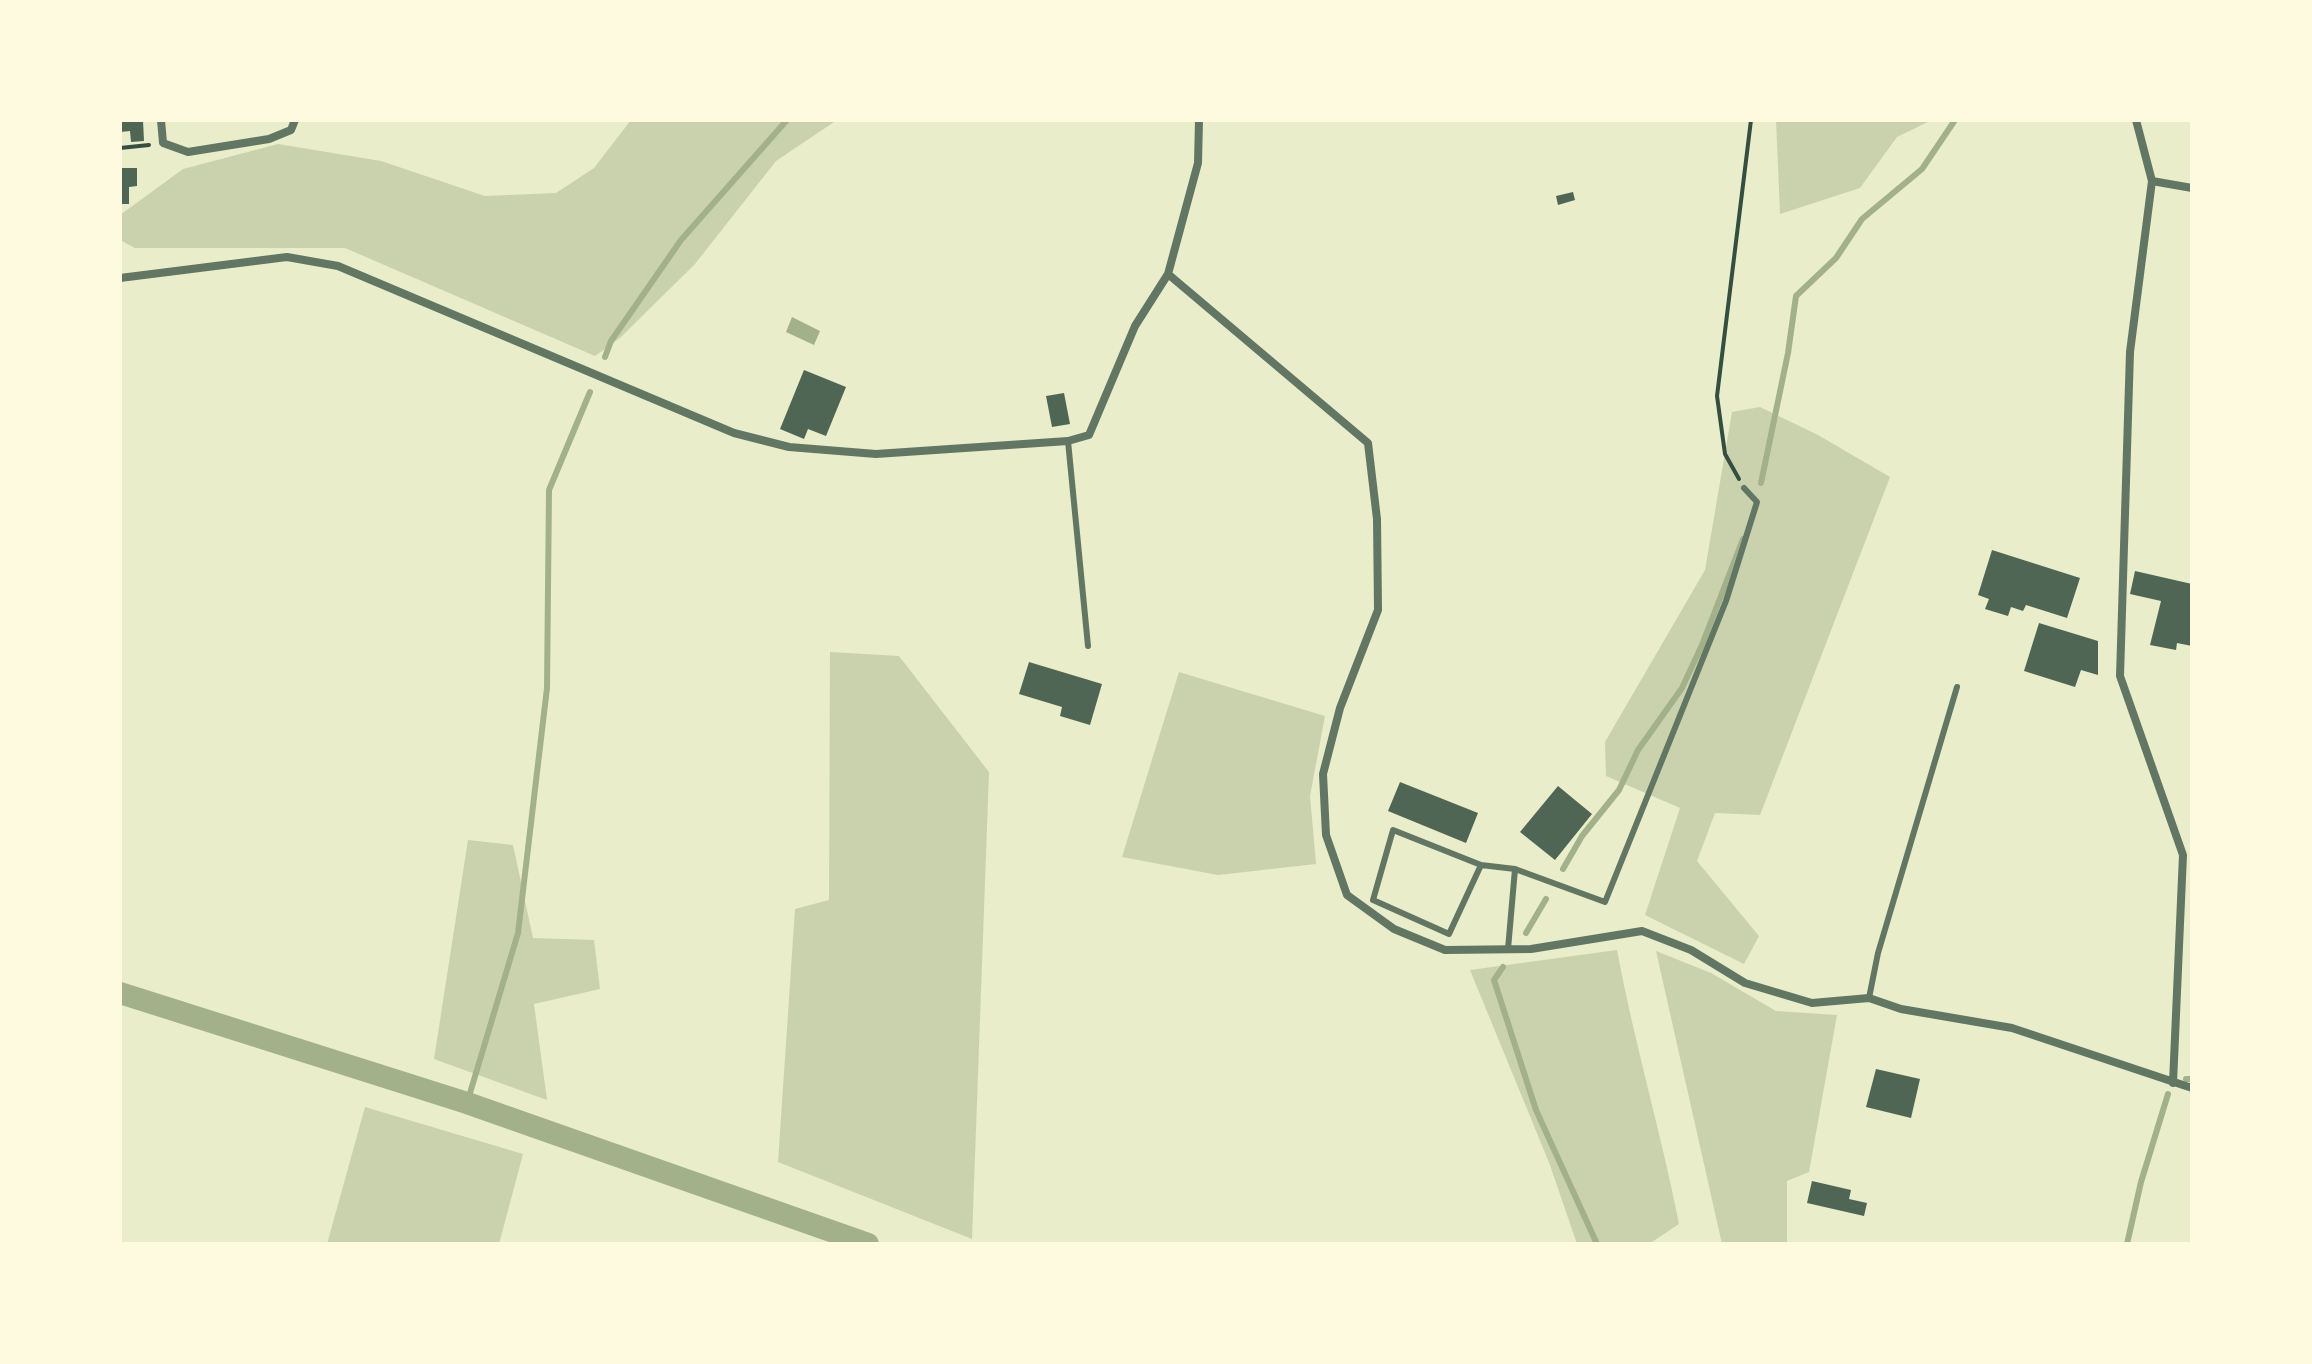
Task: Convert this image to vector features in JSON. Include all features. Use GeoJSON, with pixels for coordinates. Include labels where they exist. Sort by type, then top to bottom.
{"type":"FeatureCollection","features":[{"type":"Feature","properties":{"kind":"street"},"geometry":{"type":"LineString","coordinates":[[161,120],[163,143],[188,152],[228,147],[280,134],[291,130],[295,120]]}},
{"type":"Feature","properties":{"kind":"street"},"geometry":{"type":"LineString","coordinates":[[120,278],[287,257],[338,266],[734,433],[789,447],[876,454],[1068,441],[1089,435],[1135,326],[1168,274],[1198,163],[1199,120]]}},
{"type":"Feature","properties":{"kind":"street"},"geometry":{"type":"LineString","coordinates":[[2136,120],[2152,181],[2130,352],[2120,676],[2183,855],[2173,1083]]}},
{"type":"Feature","properties":{"kind":"street"},"geometry":{"type":"LineString","coordinates":[[2152,181],[2192,188]]}},
{"type":"Feature","properties":{"kind":"street"},"geometry":{"type":"LineString","coordinates":[[1168,274],[1368,443],[1377,519],[1378,610],[1340,708],[1323,774],[1326,835],[1347,895],[1394,929],[1445,950],[1508,949],[1642,931],[1691,950],[1745,983],[1812,1003],[1869,998],[1901,1009],[2012,1028],[2192,1088]]}},
{"type":"Feature","properties":{"kind":"street"},"geometry":{"type":"LineString","coordinates":[[2183,855],[2192,849]]}},
{"type":"Feature","properties":{"kind":"lane"},"geometry":{"type":"LineString","coordinates":[[1068,441],[1088,646]]}},
{"type":"Feature","properties":{"kind":"lane"},"geometry":{"type":"LineString","coordinates":[[1481,865],[1449,934],[1373,900],[1393,830],[1481,865],[1515,869],[1605,902],[1726,601],[1757,502],[1744,488]]}},
{"type":"Feature","properties":{"kind":"lane"},"geometry":{"type":"LineString","coordinates":[[1869,998],[1878,953],[1957,687]]}},
{"type":"Feature","properties":{"kind":"lane"},"geometry":{"type":"LineString","coordinates":[[1508,949],[1515,869]]}},
{"type":"Feature","properties":{"kind":"path"},"geometry":{"type":"LineString","coordinates":[[1744,488],[1725,454],[1717,396],[1751,120]]}},
{"type":"Feature","properties":{"kind":"path"},"geometry":{"type":"LineString","coordinates":[[120,148],[163,143]]}},
{"type":"Feature","properties":{"kind":"shaded area"},"geometry":{"type":"Polygon","coordinates":[[[631,120],[837,120],[776,161],[695,264],[620,338],[595,356],[345,248],[135,248],[120,240],[120,215],[183,169],[278,144],[381,161],[485,196],[556,193],[594,168],[631,120]]]}},
{"type":"Feature","properties":{"kind":"shaded area"},"geometry":{"type":"Polygon","coordinates":[[[1776,120],[1932,120],[1897,137],[1860,188],[1780,214],[1776,120]]]}},
{"type":"Feature","properties":{"kind":"shaded area"},"geometry":{"type":"Polygon","coordinates":[[[792,317],[820,331],[814,345],[786,332],[792,317]]]}},
{"type":"Feature","properties":{"kind":"shaded area"},"geometry":{"type":"Polygon","coordinates":[[[1760,407],[1818,435],[1890,477],[1760,815],[1715,813],[1697,861],[1759,936],[1744,964],[1645,915],[1680,808],[1606,776],[1605,742],[1705,570],[1732,412],[1760,407]]]}},
{"type":"Feature","properties":{"kind":"shaded area"},"geometry":{"type":"Polygon","coordinates":[[[830,652],[899,656],[989,772],[972,1239],[778,1162],[795,909],[829,900],[830,652]]]}},
{"type":"Feature","properties":{"kind":"shaded area"},"geometry":{"type":"Polygon","coordinates":[[[1179,672],[1325,716],[1310,796],[1316,864],[1218,875],[1122,857],[1179,672]]]}},
{"type":"Feature","properties":{"kind":"shaded area"},"geometry":{"type":"Polygon","coordinates":[[[468,840],[513,845],[533,938],[594,940],[600,989],[534,1004],[547,1100],[434,1059],[468,840]]]}},
{"type":"Feature","properties":{"kind":"shaded area"},"geometry":{"type":"Polygon","coordinates":[[[1617,950],[1679,1224],[1649,1244],[1577,1244],[1550,1165],[1470,970],[1617,950]]]}},
{"type":"Feature","properties":{"kind":"shaded area"},"geometry":{"type":"Polygon","coordinates":[[[1656,951],[1711,973],[1776,1011],[1837,1015],[1809,1172],[1787,1181],[1787,1244],[1722,1244],[1656,951]]]}},
{"type":"Feature","properties":{"kind":"shaded area"},"geometry":{"type":"Polygon","coordinates":[[[365,1107],[523,1154],[499,1244],[327,1244],[365,1107]]]}},
{"type":"Feature","properties":{"kind":"building"},"geometry":{"type":"Polygon","coordinates":[[[120,120],[143,120],[144,141],[131,142],[130,131],[120,132],[120,120]]]}},
{"type":"Feature","properties":{"kind":"building"},"geometry":{"type":"Polygon","coordinates":[[[120,168],[137,168],[137,186],[129,187],[129,204],[120,204],[120,168]]]}},
{"type":"Feature","properties":{"kind":"building"},"geometry":{"type":"Polygon","coordinates":[[[1573,192],[1575,200],[1558,205],[1556,196],[1573,192]]]}},
{"type":"Feature","properties":{"kind":"building"},"geometry":{"type":"Polygon","coordinates":[[[804,370],[846,387],[826,436],[808,429],[804,439],[780,429],[804,370]]]}},
{"type":"Feature","properties":{"kind":"building"},"geometry":{"type":"Polygon","coordinates":[[[1064,393],[1070,424],[1052,427],[1046,396],[1064,393]]]}},
{"type":"Feature","properties":{"kind":"building"},"geometry":{"type":"Polygon","coordinates":[[[1992,550],[2080,578],[2067,618],[2026,605],[2023,611],[2011,607],[2008,616],[1985,609],[1989,599],[1978,595],[1992,550]]]}},
{"type":"Feature","properties":{"kind":"building"},"geometry":{"type":"Polygon","coordinates":[[[2135,571],[2192,584],[2192,646],[2177,643],[2176,650],[2150,645],[2161,601],[2130,594],[2135,571]]]}},
{"type":"Feature","properties":{"kind":"building"},"geometry":{"type":"Polygon","coordinates":[[[2039,623],[2098,641],[2098,675],[2081,670],[2075,687],[2024,671],[2039,623]]]}},
{"type":"Feature","properties":{"kind":"building"},"geometry":{"type":"Polygon","coordinates":[[[1029,662],[1102,684],[1090,725],[1060,716],[1062,707],[1019,694],[1029,662]]]}},
{"type":"Feature","properties":{"kind":"building"},"geometry":{"type":"Polygon","coordinates":[[[1400,782],[1478,813],[1466,843],[1388,811],[1400,782]]]}},
{"type":"Feature","properties":{"kind":"building"},"geometry":{"type":"Polygon","coordinates":[[[1558,786],[1592,814],[1555,860],[1520,832],[1558,786]]]}},
{"type":"Feature","properties":{"kind":"building"},"geometry":{"type":"Polygon","coordinates":[[[1876,1069],[1920,1079],[1911,1118],[1866,1107],[1876,1069]]]}},
{"type":"Feature","properties":{"kind":"building"},"geometry":{"type":"Polygon","coordinates":[[[1812,1181],[1851,1190],[1849,1199],[1867,1203],[1864,1216],[1807,1203],[1812,1181]]]}},
{"type":"Feature","properties":{"kind":"waterway"},"geometry":{"type":"LineString","coordinates":[[605,357],[611,341],[681,240],[787,120]]}},
{"type":"Feature","properties":{"kind":"waterway"},"geometry":{"type":"LineString","coordinates":[[1761,483],[1788,353],[1796,296],[1836,258],[1862,219],[1922,169],[1955,120]]}},
{"type":"Feature","properties":{"kind":"waterway"},"geometry":{"type":"LineString","coordinates":[[467,1103],[518,933],[547,688],[549,490],[590,392]]}},
{"type":"Feature","properties":{"kind":"waterway"},"geometry":{"type":"LineString","coordinates":[[1563,869],[1582,836],[1619,790],[1638,750],[1682,688],[1743,539]]}},
{"type":"Feature","properties":{"kind":"waterway"},"geometry":{"type":"LineString","coordinates":[[1526,933],[1546,899]]}},
{"type":"Feature","properties":{"kind":"waterway"},"geometry":{"type":"LineString","coordinates":[[1503,967],[1494,980],[1536,1110],[1597,1244]]}},
{"type":"Feature","properties":{"kind":"waterway"},"geometry":{"type":"LineString","coordinates":[[120,993],[467,1103],[868,1244]]}},
{"type":"Feature","properties":{"kind":"waterway"},"geometry":{"type":"LineString","coordinates":[[2186,1079],[2192,1079]]}},
{"type":"Feature","properties":{"kind":"waterway"},"geometry":{"type":"LineString","coordinates":[[2127,1244],[2141,1182],[2168,1094]]}}]}
